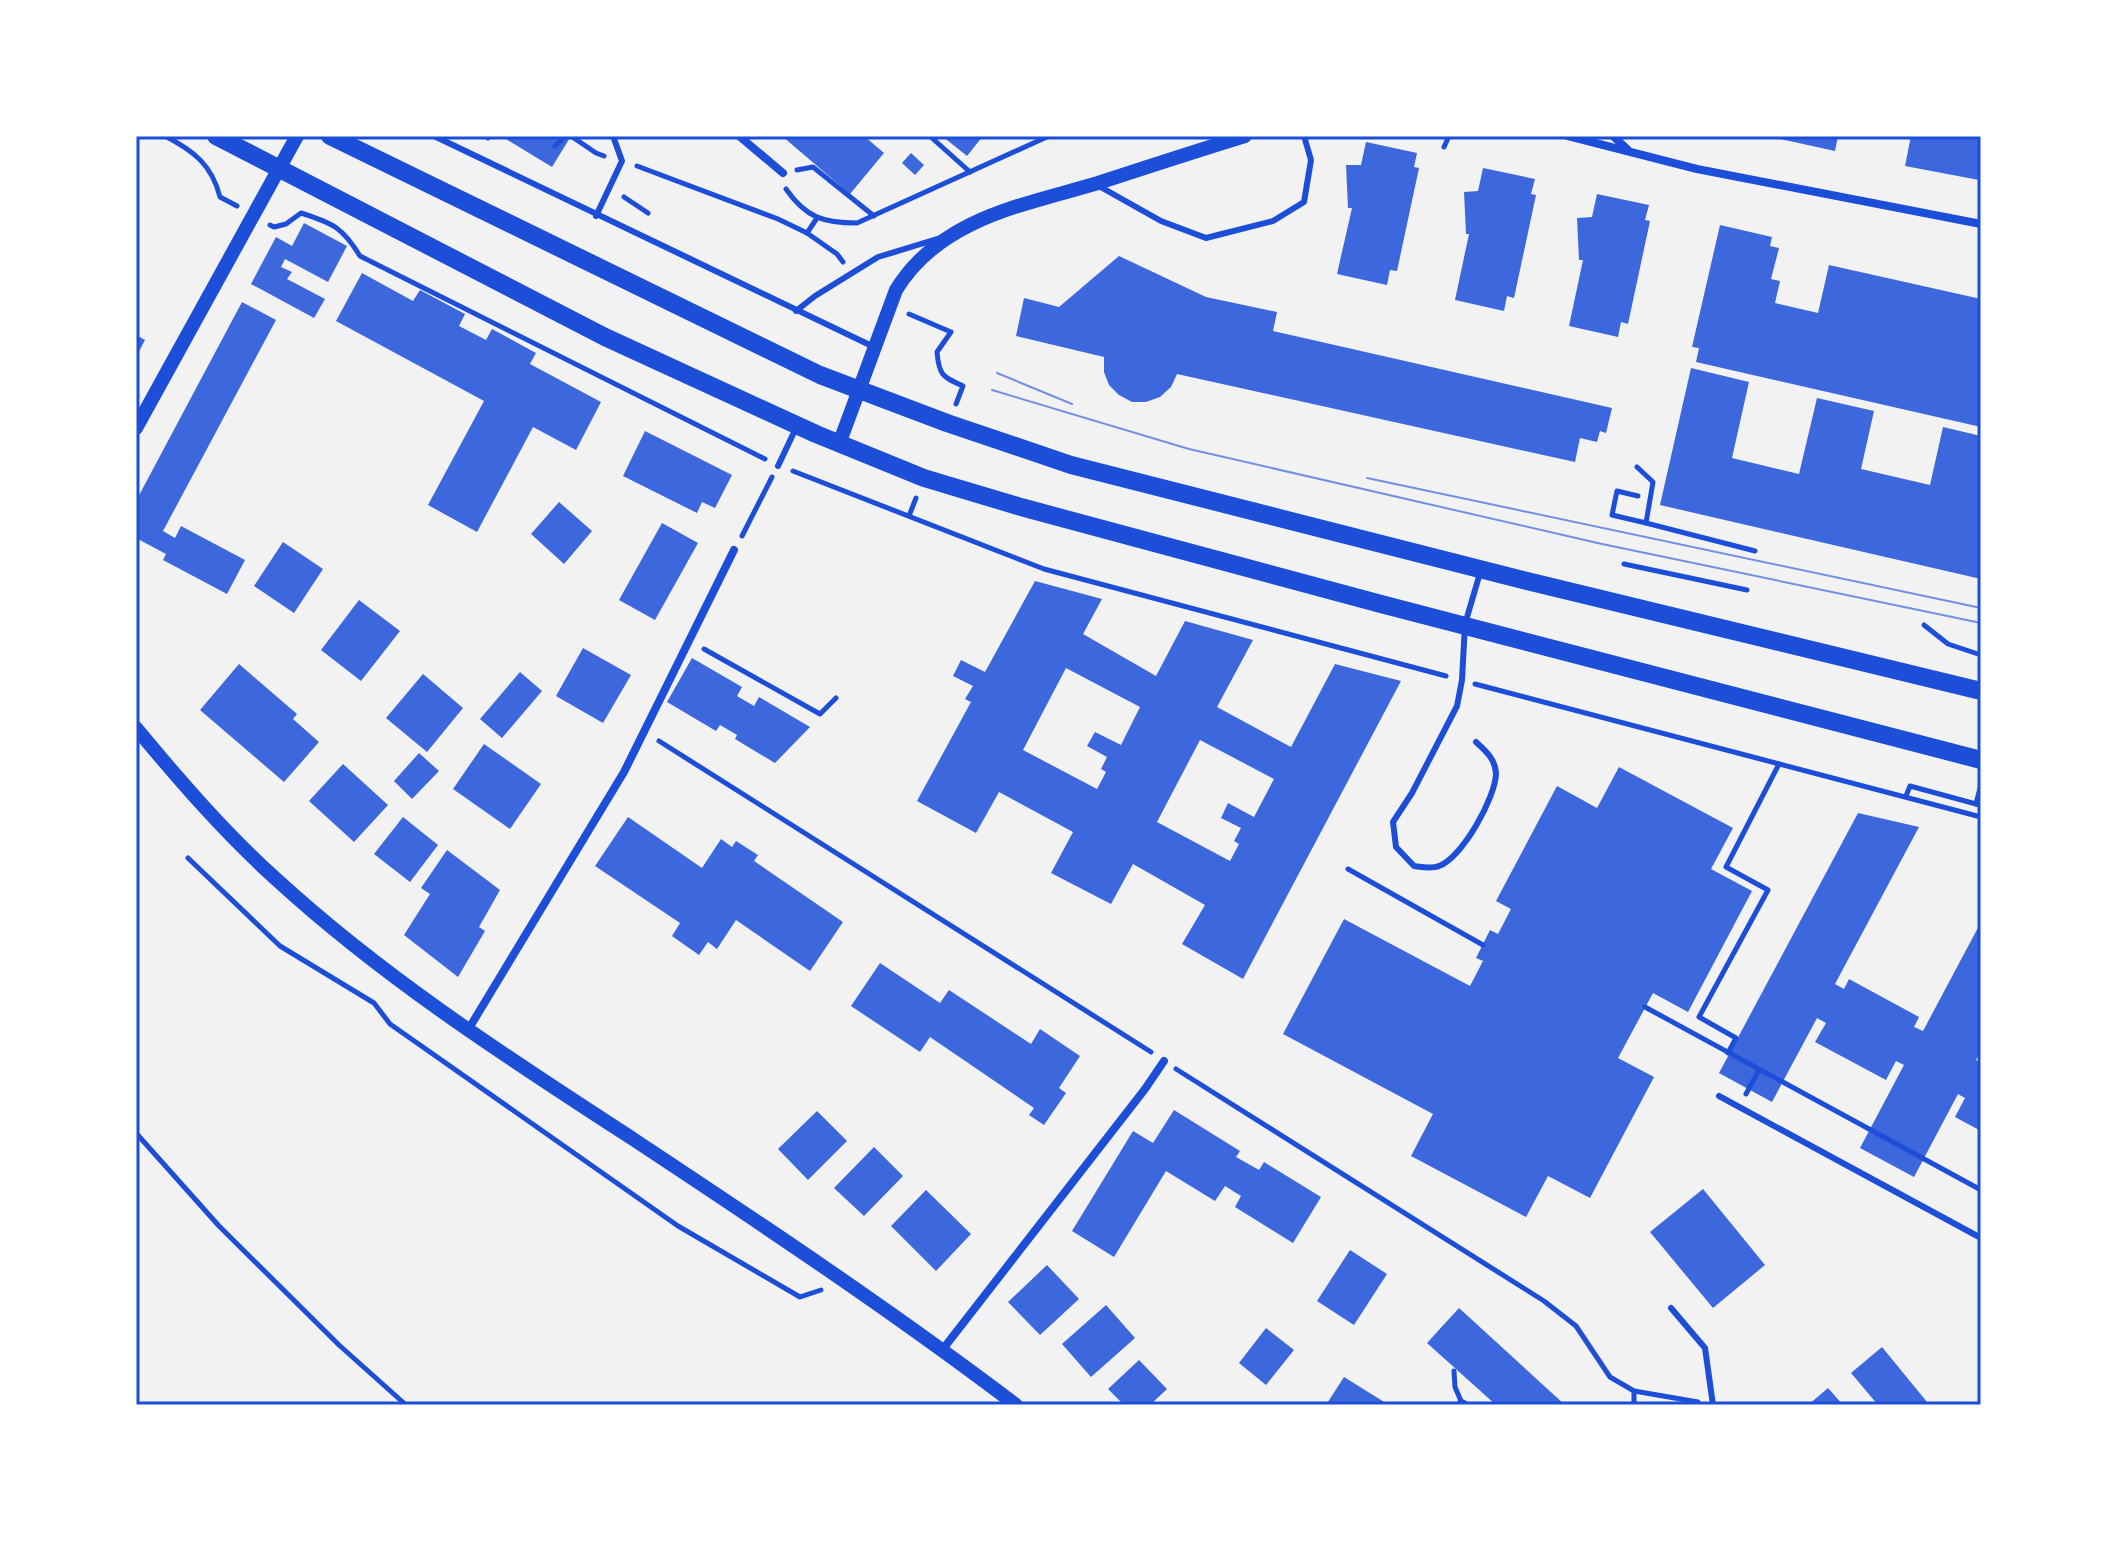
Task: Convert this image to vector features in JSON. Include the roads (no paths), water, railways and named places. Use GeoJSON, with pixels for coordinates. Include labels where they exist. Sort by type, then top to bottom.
{"type":"FeatureCollection","features":[{"type":"Feature","properties":{"kind":"main road"},"geometry":{"type":"LineString","coordinates":[[216,136],[605,337],[839,444],[924,478],[1381,604],[1981,760]]}},
{"type":"Feature","properties":{"kind":"main road"},"geometry":{"type":"LineString","coordinates":[[330,136],[806,368],[859,391],[1071,465],[1981,691]]}},
{"type":"Feature","properties":{"kind":"street"},"geometry":{"type":"LineString","coordinates":[[136,428],[297,136]]}},
{"type":"Feature","properties":{"kind":"street"},"geometry":{"type":"LineString","coordinates":[[739,136],[783,173]]}},
{"type":"Feature","properties":{"kind":"street"},"geometry":{"type":"LineString","coordinates":[[839,444],[890,305],[907,273],[949,236],[1022,203],[1094,184],[1245,136]]}},
{"type":"Feature","properties":{"kind":"street"},"geometry":{"type":"LineString","coordinates":[[1568,136],[1697,169],[1981,224]]}},
{"type":"Feature","properties":{"kind":"street"},"geometry":{"type":"LineString","coordinates":[[1613,136],[1630,152]]}},
{"type":"Feature","properties":{"kind":"street"},"geometry":{"type":"LineString","coordinates":[[468,1031],[624,772],[734,550]]}},
{"type":"Feature","properties":{"kind":"street"},"geometry":{"type":"LineString","coordinates":[[136,728],[179,780],[276,880],[362,952],[468,1031],[844,1281],[943,1349],[1016,1405]]}},
{"type":"Feature","properties":{"kind":"street"},"geometry":{"type":"LineString","coordinates":[[943,1349],[1164,1061]]}},
{"type":"Feature","properties":{"kind":"lane"},"geometry":{"type":"LineString","coordinates":[[434,136],[874,347]]}},
{"type":"Feature","properties":{"kind":"lane"},"geometry":{"type":"LineString","coordinates":[[596,216],[622,161],[613,136]]}},
{"type":"Feature","properties":{"kind":"lane"},"geometry":{"type":"LineString","coordinates":[[1094,184],[1161,221],[1206,238],[1273,221],[1304,202],[1311,160],[1304,136]]}},
{"type":"Feature","properties":{"kind":"lane"},"geometry":{"type":"LineString","coordinates":[[796,311],[878,257],[949,236]]}},
{"type":"Feature","properties":{"kind":"lane"},"geometry":{"type":"LineString","coordinates":[[778,466],[797,425]]}},
{"type":"Feature","properties":{"kind":"lane"},"geometry":{"type":"LineString","coordinates":[[1476,742],[1490,755],[1496,772],[1492,795],[1454,858],[1437,868],[1414,866],[1396,847],[1393,822],[1412,793],[1457,706],[1462,680],[1465,624],[1480,569]]}},
{"type":"Feature","properties":{"kind":"lane"},"geometry":{"type":"LineString","coordinates":[[1719,1096],[1981,1238]]}},
{"type":"Feature","properties":{"kind":"lane"},"geometry":{"type":"LineString","coordinates":[[1671,1308],[1705,1348],[1713,1405]]}},
{"type":"Feature","properties":{"kind":"tram line"},"geometry":{"type":"LineString","coordinates":[[997,373],[1072,404]]}},
{"type":"Feature","properties":{"kind":"tram line"},"geometry":{"type":"LineString","coordinates":[[992,390],[1189,449],[1602,544],[1981,623]]}},
{"type":"Feature","properties":{"kind":"tram line"},"geometry":{"type":"LineString","coordinates":[[1367,478],[1981,608]]}}]}
